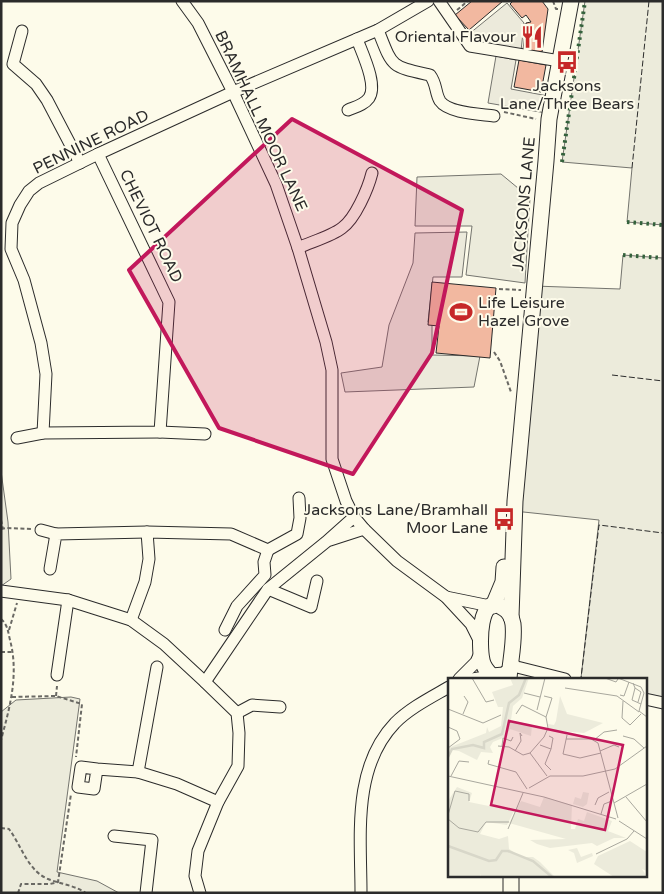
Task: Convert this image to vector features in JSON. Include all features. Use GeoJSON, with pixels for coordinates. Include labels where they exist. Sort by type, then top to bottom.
{"type":"FeatureCollection","features":[{"type":"Feature","properties":{"kind":"main road","name":"JACKSONS LANE"},"geometry":{"type":"LineString","coordinates":[[481,647],[481,623],[484,613],[491,606],[503,582],[514,501],[548,122],[560,61],[566,6]]}},
{"type":"Feature","properties":{"kind":"main road","name":"JACKSONS LANE"},"geometry":{"type":"LineString","coordinates":[[502,674],[513,626],[511,616],[514,501]]}},
{"type":"Feature","properties":{"kind":"main road"},"geometry":{"type":"LineString","coordinates":[[491,606],[498,605],[511,616]]}},
{"type":"Feature","properties":{"kind":"main road"},"geometry":{"type":"LineString","coordinates":[[481,647],[484,665],[502,674]]}},
{"type":"Feature","properties":{"kind":"main road"},"geometry":{"type":"LineString","coordinates":[[511,876],[511,893]]}},
{"type":"Feature","properties":{"kind":"street","name":"BRAMHALL MOOR LANE"},"geometry":{"type":"LineString","coordinates":[[182,1],[198,23],[276,184],[298,248],[326,342],[332,370],[332,459],[346,500],[354,517],[364,529],[398,561],[446,597],[471,624],[481,647]]}},
{"type":"Feature","properties":{"kind":"street","name":"PENNINE ROAD"},"geometry":{"type":"LineString","coordinates":[[43,433],[46,374],[42,350],[24,280],[11,249],[6,220],[20,205],[29,191],[40,183],[98,154],[232,92],[378,30],[428,1]]}},
{"type":"Feature","properties":{"kind":"street"},"geometry":{"type":"LineString","coordinates":[[439,1],[470,46],[560,61]]}},
{"type":"Feature","properties":{"kind":"street"},"geometry":{"type":"LineString","coordinates":[[378,30],[389,59],[397,67],[430,75],[435,82],[440,102],[445,106],[450,109],[494,116]]}},
{"type":"Feature","properties":{"kind":"street"},"geometry":{"type":"LineString","coordinates":[[22,31],[13,64],[36,84],[47,100],[80,163]]}},
{"type":"Feature","properties":{"kind":"street"},"geometry":{"type":"LineString","coordinates":[[348,110],[362,104],[369,98],[372,88],[371,79],[357,39]]}},
{"type":"Feature","properties":{"kind":"street","name":"CHEVIOT ROAD"},"geometry":{"type":"LineString","coordinates":[[98,154],[170,302],[160,432]]}},
{"type":"Feature","properties":{"kind":"street"},"geometry":{"type":"LineString","coordinates":[[298,248],[344,227],[355,212],[372,174]]}},
{"type":"Feature","properties":{"kind":"street"},"geometry":{"type":"LineString","coordinates":[[17,438],[43,433],[160,432],[205,434]]}},
{"type":"Feature","properties":{"kind":"street"},"geometry":{"type":"LineString","coordinates":[[225,630],[237,606],[264,575],[264,562],[268,550],[296,534],[300,518],[299,498]]}},
{"type":"Feature","properties":{"kind":"street"},"geometry":{"type":"LineString","coordinates":[[205,682],[268,589],[354,517]]}},
{"type":"Feature","properties":{"kind":"street"},"geometry":{"type":"LineString","coordinates":[[326,542],[364,529]]}},
{"type":"Feature","properties":{"kind":"street"},"geometry":{"type":"LineString","coordinates":[[41,530],[56,534],[147,532],[231,534],[268,550]]}},
{"type":"Feature","properties":{"kind":"street"},"geometry":{"type":"LineString","coordinates":[[131,620],[145,582],[149,559],[147,532]]}},
{"type":"Feature","properties":{"kind":"street"},"geometry":{"type":"LineString","coordinates":[[50,570],[56,534]]}},
{"type":"Feature","properties":{"kind":"street"},"geometry":{"type":"LineString","coordinates":[[268,589],[311,607],[317,581]]}},
{"type":"Feature","properties":{"kind":"street"},"geometry":{"type":"LineString","coordinates":[[1,592],[68,600],[131,620],[164,644],[237,713],[239,733],[238,766],[218,802],[198,851],[195,876],[200,893]]}},
{"type":"Feature","properties":{"kind":"street","name":"BRAMHALL MOOR LANE"},"geometry":{"type":"LineString","coordinates":[[446,597],[491,606]]}},
{"type":"Feature","properties":{"kind":"street"},"geometry":{"type":"LineString","coordinates":[[57,675],[68,600]]}},
{"type":"Feature","properties":{"kind":"street"},"geometry":{"type":"LineString","coordinates":[[460,678],[476,662],[481,647]]}},
{"type":"Feature","properties":{"kind":"street"},"geometry":{"type":"LineString","coordinates":[[138,772],[157,667]]}},
{"type":"Feature","properties":{"kind":"street"},"geometry":{"type":"LineString","coordinates":[[478,678],[502,674],[517,667],[560,678]]}},
{"type":"Feature","properties":{"kind":"street"},"geometry":{"type":"LineString","coordinates":[[361,893],[361,808],[364,782],[372,758],[383,738],[395,723],[416,706],[448,687]]}},
{"type":"Feature","properties":{"kind":"street"},"geometry":{"type":"LineString","coordinates":[[646,699],[663,703]]}},
{"type":"Feature","properties":{"kind":"street"},"geometry":{"type":"LineString","coordinates":[[237,713],[252,704],[280,707]]}},
{"type":"Feature","properties":{"kind":"street"},"geometry":{"type":"LineString","coordinates":[[96,769],[138,772],[177,784],[218,802]]}},
{"type":"Feature","properties":{"kind":"street"},"geometry":{"type":"LineString","coordinates":[[114,836],[152,840],[146,893]]}},
{"type":"Feature","properties":{"kind":"path"},"geometry":{"type":"LineString","coordinates":[[450,16],[468,1]]}},
{"type":"Feature","properties":{"kind":"path"},"geometry":{"type":"LineString","coordinates":[[553,1],[556,9],[566,6]]}},
{"type":"Feature","properties":{"kind":"path"},"geometry":{"type":"LineString","coordinates":[[494,116],[497,111],[548,122]]}},
{"type":"Feature","properties":{"kind":"path"},"geometry":{"type":"LineString","coordinates":[[499,289],[525,290]]}},
{"type":"Feature","properties":{"kind":"path"},"geometry":{"type":"LineString","coordinates":[[494,352],[500,361],[522,414]]}},
{"type":"Feature","properties":{"kind":"path"},"geometry":{"type":"LineString","coordinates":[[1,520],[2,529],[41,530]]}},
{"type":"Feature","properties":{"kind":"path"},"geometry":{"type":"LineString","coordinates":[[8,632],[20,594]]}},
{"type":"Feature","properties":{"kind":"path"},"geometry":{"type":"LineString","coordinates":[[1,619],[6,623],[13,652],[15,676],[12,697],[1,740]]}},
{"type":"Feature","properties":{"kind":"path"},"geometry":{"type":"LineString","coordinates":[[1,652],[13,652]]}},
{"type":"Feature","properties":{"kind":"path"},"geometry":{"type":"LineString","coordinates":[[12,697],[56,696],[82,704],[76,757]]}},
{"type":"Feature","properties":{"kind":"path"},"geometry":{"type":"LineString","coordinates":[[58,882],[72,793]]}},
{"type":"Feature","properties":{"kind":"path"},"geometry":{"type":"LineString","coordinates":[[1,828],[8,829],[22,853],[37,871],[47,879],[86,893]]}},
{"type":"Feature","properties":{"kind":"path"},"geometry":{"type":"LineString","coordinates":[[18,893],[21,884],[50,884],[58,882]]}},
{"type":"Feature","properties":{"kind":"highlighted area"},"geometry":{"type":"Polygon","coordinates":[[[292,119],[462,210],[432,353],[353,474],[219,428],[129,270],[292,119]]]}},
{"type":"Feature","properties":{"kind":"shaded area"},"geometry":{"type":"Polygon","coordinates":[[[585,1],[663,1],[663,225],[627,222],[632,168],[562,162],[585,1]]]}},
{"type":"Feature","properties":{"kind":"shaded area"},"geometry":{"type":"Polygon","coordinates":[[[507,3],[524,23],[521,51],[473,44],[469,34],[507,3]]]}},
{"type":"Feature","properties":{"kind":"shaded area"},"geometry":{"type":"Polygon","coordinates":[[[496,56],[516,60],[511,89],[548,96],[546,113],[488,103],[496,56]]]}},
{"type":"Feature","properties":{"kind":"shaded area"},"geometry":{"type":"Polygon","coordinates":[[[501,174],[530,198],[525,283],[466,275],[472,226],[415,226],[417,177],[501,174]]]}},
{"type":"Feature","properties":{"kind":"shaded area"},"geometry":{"type":"Polygon","coordinates":[[[467,232],[462,277],[433,277],[428,322],[432,325],[432,355],[480,356],[474,387],[345,392],[341,373],[382,367],[389,325],[413,263],[415,233],[467,232]]]}},
{"type":"Feature","properties":{"kind":"shaded area"},"geometry":{"type":"Polygon","coordinates":[[[623,255],[663,258],[663,701],[646,696],[646,678],[581,678],[599,520],[514,511],[534,286],[620,289],[623,255]]]}},
{"type":"Feature","properties":{"kind":"shaded area"},"geometry":{"type":"Polygon","coordinates":[[[1,471],[8,522],[11,579],[1,586],[1,471]]]}},
{"type":"Feature","properties":{"kind":"shaded area"},"geometry":{"type":"Polygon","coordinates":[[[71,697],[80,699],[57,872],[97,881],[119,893],[1,893],[1,712],[16,700],[71,697]]]}},
{"type":"Feature","properties":{"kind":"building"},"geometry":{"type":"Polygon","coordinates":[[[472,1],[503,1],[469,30],[455,15],[472,1]]]}},
{"type":"Feature","properties":{"kind":"building"},"geometry":{"type":"Polygon","coordinates":[[[513,1],[542,1],[548,9],[542,52],[523,50],[526,23],[531,22],[526,15],[522,18],[510,4],[513,1]]]}},
{"type":"Feature","properties":{"kind":"building"},"geometry":{"type":"Polygon","coordinates":[[[519,60],[546,65],[541,92],[514,87],[519,60]]]}},
{"type":"Feature","properties":{"kind":"building","name":"Life Leisure Hazel Grove"},"geometry":{"type":"Polygon","coordinates":[[[432,282],[496,288],[490,358],[436,353],[439,326],[428,325],[432,282]]]}},
{"type":"Feature","properties":{"kind":"hedge"},"geometry":{"type":"LineString","coordinates":[[562,162],[585,1]]}},
{"type":"Feature","properties":{"kind":"hedge"},"geometry":{"type":"LineString","coordinates":[[627,222],[663,225]]}},
{"type":"Feature","properties":{"kind":"hedge"},"geometry":{"type":"LineString","coordinates":[[623,255],[663,258]]}},
{"type":"Feature","properties":{"kind":"fence"},"geometry":{"type":"LineString","coordinates":[[632,168],[649,1]]}},
{"type":"Feature","properties":{"kind":"fence"},"geometry":{"type":"LineString","coordinates":[[612,375],[663,381]]}},
{"type":"Feature","properties":{"kind":"fence"},"geometry":{"type":"LineString","coordinates":[[581,678],[599,525],[663,533]]}},
{"type":"Feature","properties":{"kind":"place","name":"Oriental Flavour"},"geometry":{"type":"Point","coordinates":[532,37]}},
{"type":"Feature","properties":{"kind":"place","name":"Jacksons Lane/Three Bears"},"geometry":{"type":"Point","coordinates":[567,62]}},
{"type":"Feature","properties":{"kind":"place","name":"Life Leisure Hazel Grove"},"geometry":{"type":"Point","coordinates":[461,312]}},
{"type":"Feature","properties":{"kind":"place","name":"Jacksons Lane/Bramhall Moor Lane"},"geometry":{"type":"Point","coordinates":[504,519]}}]}
